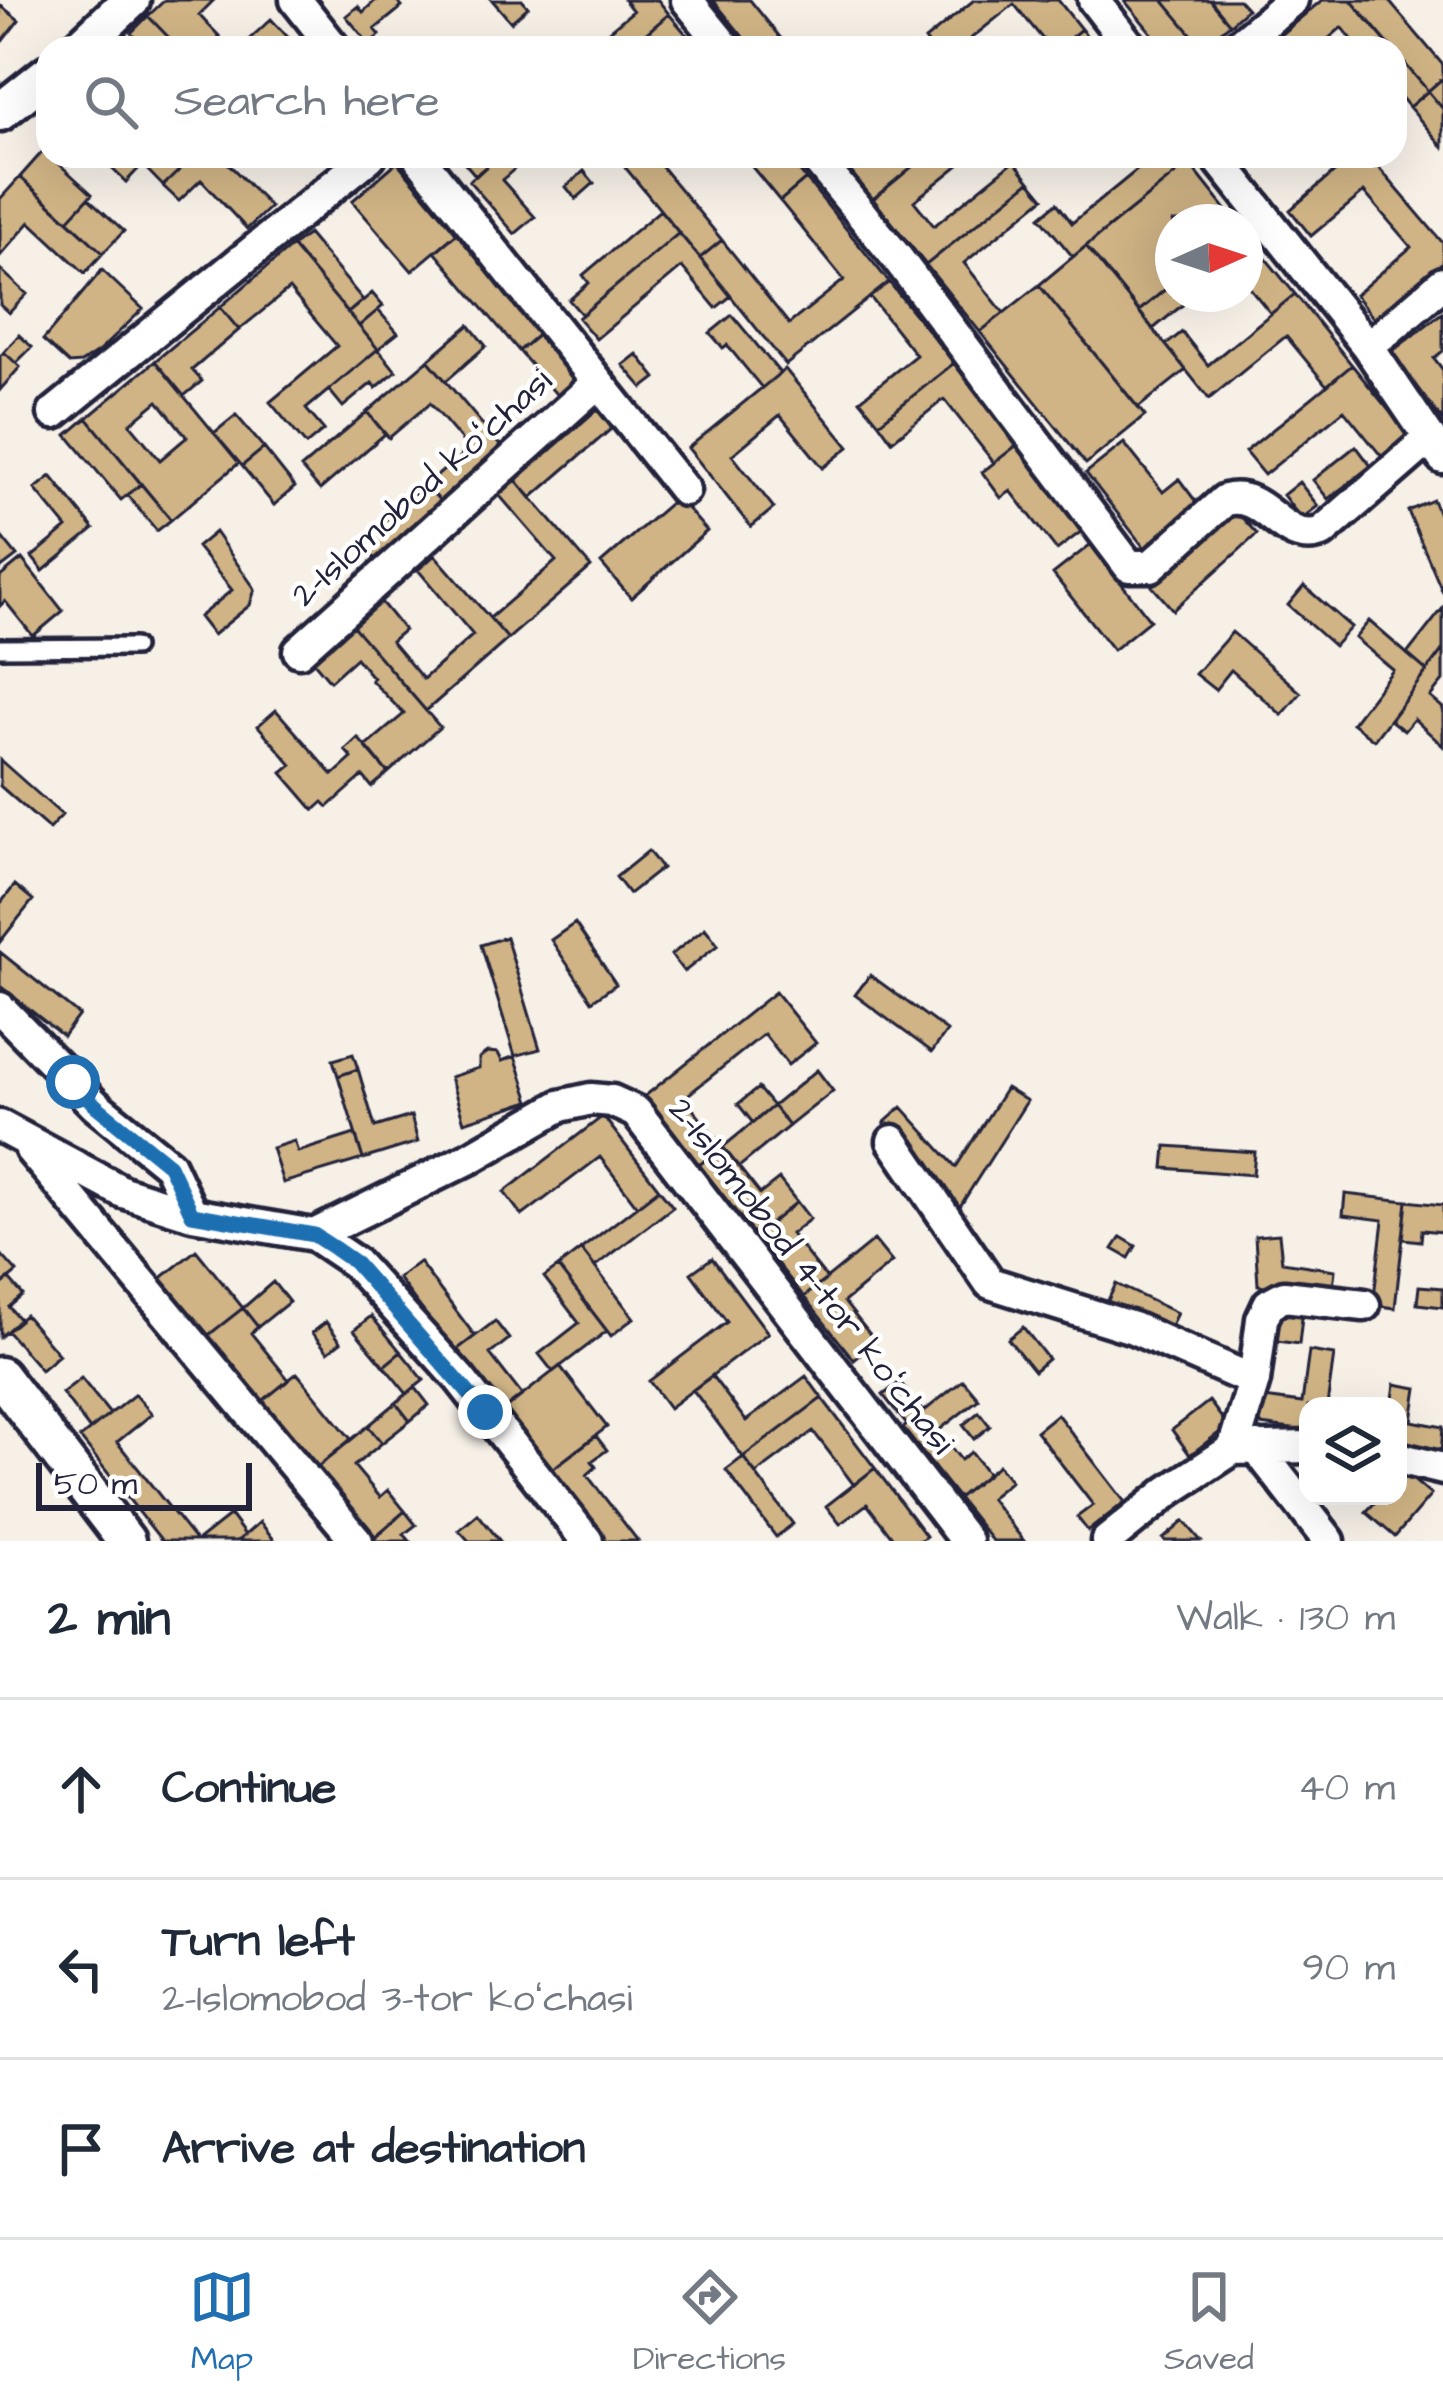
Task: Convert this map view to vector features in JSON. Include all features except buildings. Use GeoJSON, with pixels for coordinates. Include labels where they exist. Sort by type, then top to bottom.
{"type":"FeatureCollection","features":[{"type":"Feature","properties":{"kind":"street"},"geometry":{"type":"LineString","coordinates":[[93,36],[131,0]]}},
{"type":"Feature","properties":{"kind":"street"},"geometry":{"type":"LineString","coordinates":[[296,0],[324,36]]}},
{"type":"Feature","properties":{"kind":"street"},"geometry":{"type":"LineString","coordinates":[[687,0],[716,36]]}},
{"type":"Feature","properties":{"kind":"street"},"geometry":{"type":"LineString","coordinates":[[1094,0],[1122,36]]}},
{"type":"Feature","properties":{"kind":"street"},"geometry":{"type":"LineString","coordinates":[[1248,36],[1292,0]]}},
{"type":"Feature","properties":{"kind":"street"},"geometry":{"type":"LineString","coordinates":[[0,112],[36,84]]}},
{"type":"Feature","properties":{"kind":"street"},"geometry":{"type":"LineString","coordinates":[[54,413],[355,168]]}},
{"type":"Feature","properties":{"kind":"street","name":"2-Islomobod koʻchasi"},"geometry":{"type":"LineString","coordinates":[[427,168],[684,490]]}},
{"type":"Feature","properties":{"kind":"street"},"geometry":{"type":"LineString","coordinates":[[824,168],[1129,566],[1150,566],[1225,500],[1238,496],[1259,505],[1295,535],[1322,532],[1436,448],[1368,347],[1226,168]]}},
{"type":"Feature","properties":{"kind":"street"},"geometry":{"type":"LineString","coordinates":[[1368,347],[1443,283]]}},
{"type":"Feature","properties":{"kind":"street","name":"2-Islomobod koʻchasi"},"geometry":{"type":"LineString","coordinates":[[299,651],[596,384]]}},
{"type":"Feature","properties":{"kind":"street"},"geometry":{"type":"LineString","coordinates":[[0,1008],[95,1105],[169,1165],[192,1214]]}},
{"type":"Feature","properties":{"kind":"street","name":"2-Islomobod 4-tor koʻchasi"},"geometry":{"type":"LineString","coordinates":[[314,1235],[560,1106],[590,1099],[612,1101],[636,1112],[966,1541]]}},
{"type":"Feature","properties":{"kind":"street"},"geometry":{"type":"LineString","coordinates":[[10,1131],[122,1192],[192,1214],[314,1235],[354,1262],[460,1379],[587,1541]]}},
{"type":"Feature","properties":{"kind":"street"},"geometry":{"type":"LineString","coordinates":[[10,1131],[357,1541]]}},
{"type":"Feature","properties":{"kind":"street"},"geometry":{"type":"LineString","coordinates":[[893,1141],[990,1283],[1084,1310],[1254,1381]]}},
{"type":"Feature","properties":{"kind":"street"},"geometry":{"type":"LineString","coordinates":[[1235,1451],[1269,1304],[1284,1296],[1364,1305]]}},
{"type":"Feature","properties":{"kind":"street"},"geometry":{"type":"LineString","coordinates":[[0,1376],[126,1541]]}},
{"type":"Feature","properties":{"kind":"street"},"geometry":{"type":"LineString","coordinates":[[1107,1541],[1235,1451],[1299,1447]]}},
{"type":"Feature","properties":{"kind":"street"},"geometry":{"type":"LineString","coordinates":[[1235,1451],[1329,1541]]}},
{"type":"Feature","properties":{"kind":"street"},"geometry":{"type":"LineString","coordinates":[[1407,1460],[1443,1469]]}},
{"type":"Feature","properties":{"kind":"lane"},"geometry":{"type":"LineString","coordinates":[[0,648],[134,647]]}},
{"type":"Feature","properties":{"kind":"route"},"geometry":{"type":"LineString","coordinates":[[73,1082],[169,1165],[192,1214],[314,1235],[354,1262],[485,1412]]}}]}
